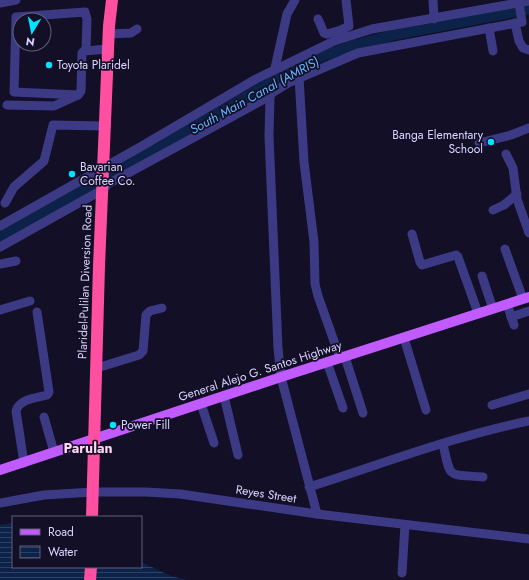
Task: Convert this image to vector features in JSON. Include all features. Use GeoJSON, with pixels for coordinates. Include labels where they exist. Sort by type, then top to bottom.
{"type":"FeatureCollection","features":[{"type":"Feature","properties":{"kind":"highway","name":"Plaridel-Pulilan Diversion Road"},"geometry":{"type":"LineString","coordinates":[[92,513],[108,34],[112,0]]}},
{"type":"Feature","properties":{"kind":"highway"},"geometry":{"type":"LineString","coordinates":[[90,580],[91,568]]}},
{"type":"Feature","properties":{"kind":"main road","name":"General Alejo G. Santos Highway"},"geometry":{"type":"LineString","coordinates":[[0,470],[478,313],[507,304],[527,300]]}},
{"type":"Feature","properties":{"kind":"street"},"geometry":{"type":"LineString","coordinates":[[0,2],[16,0]]}},
{"type":"Feature","properties":{"kind":"street"},"geometry":{"type":"LineString","coordinates":[[275,68],[287,14],[295,0]]}},
{"type":"Feature","properties":{"kind":"street"},"geometry":{"type":"LineString","coordinates":[[0,226],[103,170],[275,68],[342,34],[349,26],[346,0]]}},
{"type":"Feature","properties":{"kind":"street"},"geometry":{"type":"LineString","coordinates":[[433,0],[434,19]]}},
{"type":"Feature","properties":{"kind":"street"},"geometry":{"type":"LineString","coordinates":[[318,18],[324,32],[327,34],[342,34],[519,5],[529,1]]}},
{"type":"Feature","properties":{"kind":"street"},"geometry":{"type":"LineString","coordinates":[[519,5],[522,21],[519,41],[523,48],[529,50]]}},
{"type":"Feature","properties":{"kind":"street"},"geometry":{"type":"LineString","coordinates":[[78,95],[14,92],[16,17],[85,12],[87,18],[86,50]]}},
{"type":"Feature","properties":{"kind":"street"},"geometry":{"type":"LineString","coordinates":[[0,247],[102,189],[115,180],[270,96],[272,93],[299,77],[341,59],[371,49],[522,21]]}},
{"type":"Feature","properties":{"kind":"street"},"geometry":{"type":"LineString","coordinates":[[489,28],[493,51]]}},
{"type":"Feature","properties":{"kind":"street"},"geometry":{"type":"LineString","coordinates":[[108,34],[131,33],[137,29]]}},
{"type":"Feature","properties":{"kind":"street"},"geometry":{"type":"LineString","coordinates":[[7,105],[54,106],[78,95],[81,91],[82,53],[86,50],[108,49]]}},
{"type":"Feature","properties":{"kind":"street"},"geometry":{"type":"LineString","coordinates":[[299,77],[304,162],[314,242],[315,284],[318,296],[363,413]]}},
{"type":"Feature","properties":{"kind":"street"},"geometry":{"type":"LineString","coordinates":[[270,96],[269,136],[271,208],[277,337],[281,377],[317,514]]}},
{"type":"Feature","properties":{"kind":"street"},"geometry":{"type":"LineString","coordinates":[[5,203],[14,187],[44,161],[52,125],[105,126]]}},
{"type":"Feature","properties":{"kind":"street"},"geometry":{"type":"LineString","coordinates":[[479,143],[511,135],[529,128]]}},
{"type":"Feature","properties":{"kind":"street"},"geometry":{"type":"LineString","coordinates":[[506,154],[513,168],[517,194],[529,233]]}},
{"type":"Feature","properties":{"kind":"street"},"geometry":{"type":"LineString","coordinates":[[493,210],[504,205],[517,194]]}},
{"type":"Feature","properties":{"kind":"street"},"geometry":{"type":"LineString","coordinates":[[412,234],[422,265],[456,255],[458,257],[478,313]]}},
{"type":"Feature","properties":{"kind":"street"},"geometry":{"type":"LineString","coordinates":[[505,249],[527,300]]}},
{"type":"Feature","properties":{"kind":"street"},"geometry":{"type":"LineString","coordinates":[[0,264],[16,261]]}},
{"type":"Feature","properties":{"kind":"street"},"geometry":{"type":"LineString","coordinates":[[482,276],[493,309]]}},
{"type":"Feature","properties":{"kind":"street"},"geometry":{"type":"LineString","coordinates":[[0,310],[30,301]]}},
{"type":"Feature","properties":{"kind":"street"},"geometry":{"type":"LineString","coordinates":[[507,304],[513,321],[529,311]]}},
{"type":"Feature","properties":{"kind":"street"},"geometry":{"type":"LineString","coordinates":[[97,368],[139,355],[143,351],[146,315],[150,311],[162,308]]}},
{"type":"Feature","properties":{"kind":"street"},"geometry":{"type":"LineString","coordinates":[[24,463],[16,411],[17,406],[21,403],[47,395],[49,392],[37,312]]}},
{"type":"Feature","properties":{"kind":"street"},"geometry":{"type":"LineString","coordinates":[[404,338],[426,410]]}},
{"type":"Feature","properties":{"kind":"street"},"geometry":{"type":"LineString","coordinates":[[327,362],[343,408]]}},
{"type":"Feature","properties":{"kind":"street"},"geometry":{"type":"LineString","coordinates":[[492,405],[529,394]]}},
{"type":"Feature","properties":{"kind":"street"},"geometry":{"type":"LineString","coordinates":[[224,396],[238,456]]}},
{"type":"Feature","properties":{"kind":"street"},"geometry":{"type":"LineString","coordinates":[[200,404],[214,443]]}},
{"type":"Feature","properties":{"kind":"street"},"geometry":{"type":"LineString","coordinates":[[44,417],[54,452]]}},
{"type":"Feature","properties":{"kind":"street"},"geometry":{"type":"LineString","coordinates":[[310,487],[443,444],[529,421]]}},
{"type":"Feature","properties":{"kind":"street"},"geometry":{"type":"LineString","coordinates":[[443,444],[449,471],[453,475],[483,477]]}},
{"type":"Feature","properties":{"kind":"street","name":"Reyes Street"},"geometry":{"type":"LineString","coordinates":[[0,503],[44,495],[93,492],[180,494],[317,514],[529,539]]}},
{"type":"Feature","properties":{"kind":"street"},"geometry":{"type":"LineString","coordinates":[[402,573],[405,525]]}},
{"type":"Feature","properties":{"kind":"water"},"geometry":{"type":"Polygon","coordinates":[[[12,523],[12,568],[142,568],[142,562],[171,576],[187,580],[0,580],[0,525],[12,523]]]}},
{"type":"Feature","properties":{"kind":"waterway","name":"South Main Canal (AMRIS)"},"geometry":{"type":"LineString","coordinates":[[0,237],[311,60],[349,47],[397,34],[529,9]]}},
{"type":"Feature","properties":{"kind":"place","name":"Toyota Plaridel"},"geometry":{"type":"Point","coordinates":[49,65]}},
{"type":"Feature","properties":{"kind":"place","name":"Banga Elementary School"},"geometry":{"type":"Point","coordinates":[491,142]}},
{"type":"Feature","properties":{"kind":"place","name":"Bavarian Coffee Co."},"geometry":{"type":"Point","coordinates":[72,174]}},
{"type":"Feature","properties":{"kind":"place","name":"Power Fill"},"geometry":{"type":"Point","coordinates":[113,425]}},
{"type":"Feature","properties":{"kind":"district","name":"Parulan"},"geometry":{"type":"Point","coordinates":[88,448]}}]}
